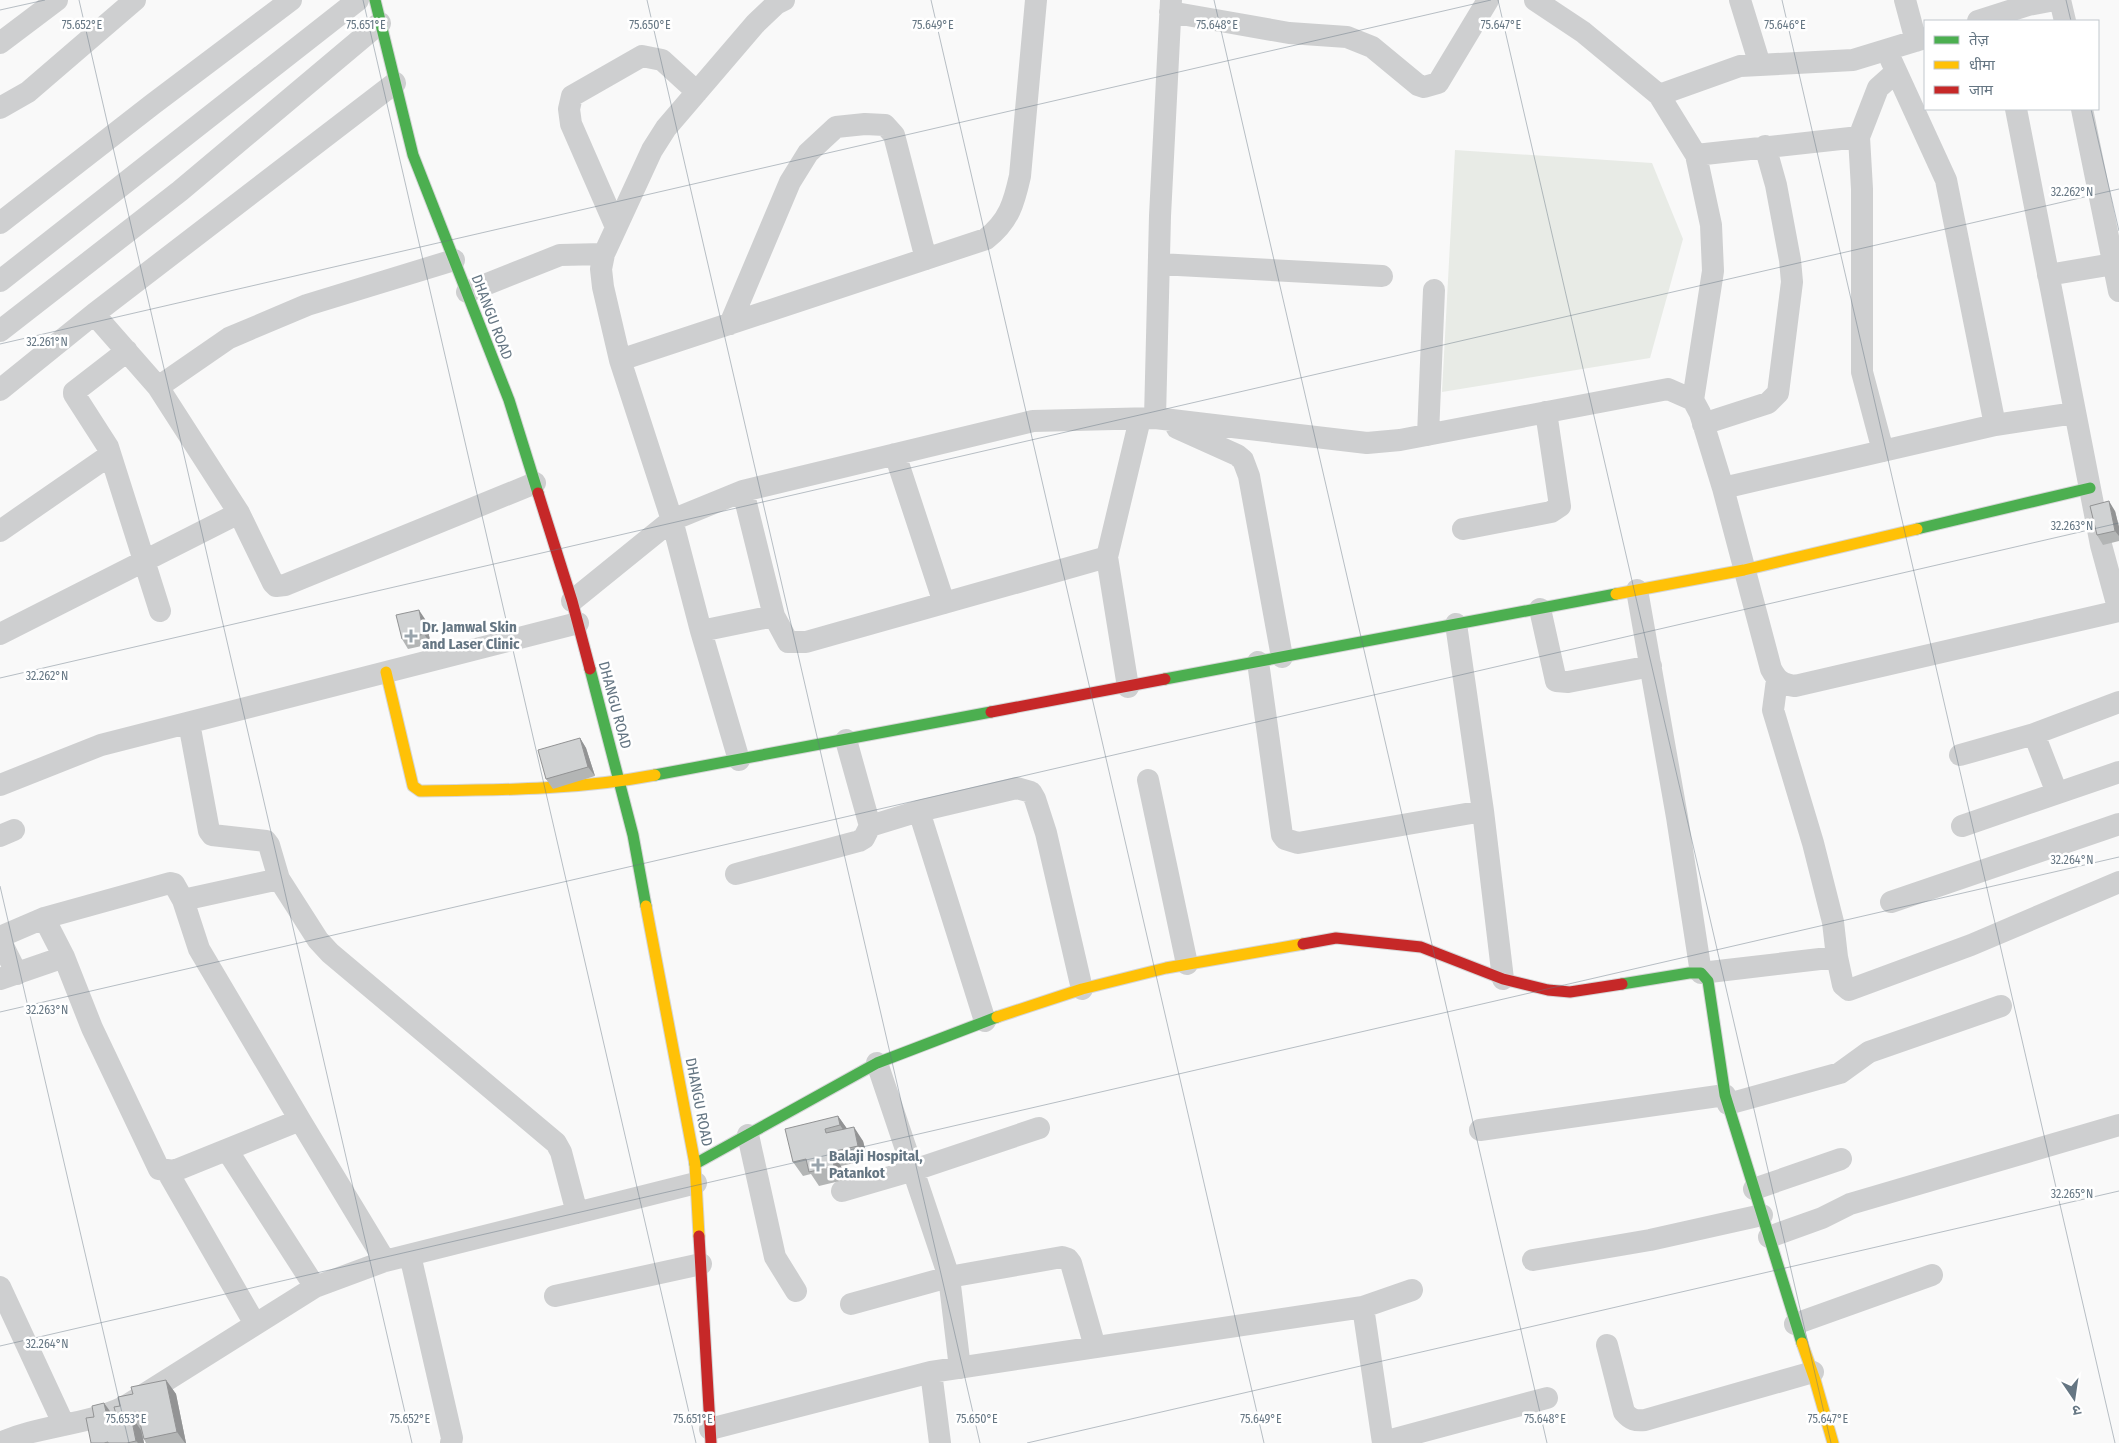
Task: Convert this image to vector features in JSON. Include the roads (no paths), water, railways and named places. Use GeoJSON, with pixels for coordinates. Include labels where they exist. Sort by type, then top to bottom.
{"type":"FeatureCollection","features":[{"type":"Feature","properties":{"kind":"street"},"geometry":{"type":"LineString","coordinates":[[0,43],[57,0]]}},
{"type":"Feature","properties":{"kind":"street"},"geometry":{"type":"LineString","coordinates":[[0,108],[28,92],[135,0]]}},
{"type":"Feature","properties":{"kind":"street"},"geometry":{"type":"LineString","coordinates":[[0,223],[291,0]]}},
{"type":"Feature","properties":{"kind":"street"},"geometry":{"type":"LineString","coordinates":[[739,760],[701,631],[672,520],[620,360],[603,287],[601,269],[604,254],[616,227],[652,150],[666,128],[756,23],[776,4],[784,0]]}},
{"type":"Feature","properties":{"kind":"street"},"geometry":{"type":"LineString","coordinates":[[620,360],[986,239],[999,229],[1008,216],[1015,200],[1020,176],[1036,0]]}},
{"type":"Feature","properties":{"kind":"street"},"geometry":{"type":"LineString","coordinates":[[1128,687],[1107,556],[1147,418],[1159,264],[1171,6],[1289,33],[1347,37],[1364,43],[1418,85],[1424,87],[1438,84],[1488,0]]}},
{"type":"Feature","properties":{"kind":"street"},"geometry":{"type":"LineString","coordinates":[[1535,0],[1583,32],[1659,95],[1696,155],[1711,225],[1713,271],[1693,400],[1703,424],[1723,488],[1771,669],[1777,680],[1784,685],[1795,686],[2119,611],[2101,545],[2016,110]]}},
{"type":"Feature","properties":{"kind":"street"},"geometry":{"type":"LineString","coordinates":[[1740,0],[1760,65]]}},
{"type":"Feature","properties":{"kind":"street"},"geometry":{"type":"LineString","coordinates":[[1659,95],[1740,66],[1853,60],[1921,39],[1905,0]]}},
{"type":"Feature","properties":{"kind":"street"},"geometry":{"type":"LineString","coordinates":[[1991,19],[2028,5],[2055,0]]}},
{"type":"Feature","properties":{"kind":"street"},"geometry":{"type":"LineString","coordinates":[[2060,0],[2065,20]]}},
{"type":"Feature","properties":{"kind":"street"},"geometry":{"type":"LineString","coordinates":[[0,282],[377,7]]}},
{"type":"Feature","properties":{"kind":"street"},"geometry":{"type":"LineString","coordinates":[[0,331],[180,191],[377,7]]}},
{"type":"Feature","properties":{"kind":"street","name":"DHANGU ROAD"},"geometry":{"type":"LineString","coordinates":[[377,7],[413,155],[509,400],[572,601],[633,835],[696,1173],[711,1436]]}},
{"type":"Feature","properties":{"kind":"street"},"geometry":{"type":"LineString","coordinates":[[1886,50],[1946,180],[1995,425]]}},
{"type":"Feature","properties":{"kind":"street"},"geometry":{"type":"LineString","coordinates":[[616,227],[571,124],[568,110],[572,96],[642,56],[662,60],[697,92]]}},
{"type":"Feature","properties":{"kind":"street"},"geometry":{"type":"LineString","coordinates":[[1884,451],[1862,372],[1862,189],[1858,137],[1878,88],[1896,72]]}},
{"type":"Feature","properties":{"kind":"street"},"geometry":{"type":"LineString","coordinates":[[0,390],[94,314],[395,83]]}},
{"type":"Feature","properties":{"kind":"street"},"geometry":{"type":"LineString","coordinates":[[2082,110],[2116,264],[2119,291]]}},
{"type":"Feature","properties":{"kind":"street"},"geometry":{"type":"LineString","coordinates":[[730,324],[790,182],[808,153],[836,127],[865,124],[885,125],[894,135],[926,259]]}},
{"type":"Feature","properties":{"kind":"street"},"geometry":{"type":"LineString","coordinates":[[1696,155],[1858,137]]}},
{"type":"Feature","properties":{"kind":"street"},"geometry":{"type":"LineString","coordinates":[[1703,424],[1768,403],[1778,393],[1792,282],[1790,260],[1776,186],[1765,146]]}},
{"type":"Feature","properties":{"kind":"street"},"geometry":{"type":"LineString","coordinates":[[467,292],[560,255],[604,254]]}},
{"type":"Feature","properties":{"kind":"street"},"geometry":{"type":"LineString","coordinates":[[158,387],[229,338],[307,306],[454,260]]}},
{"type":"Feature","properties":{"kind":"street"},"geometry":{"type":"LineString","coordinates":[[1159,264],[1382,276]]}},
{"type":"Feature","properties":{"kind":"street"},"geometry":{"type":"LineString","coordinates":[[2048,275],[2116,264]]}},
{"type":"Feature","properties":{"kind":"street"},"geometry":{"type":"LineString","coordinates":[[1428,435],[1434,290]]}},
{"type":"Feature","properties":{"kind":"street"},"geometry":{"type":"LineString","coordinates":[[94,314],[158,387],[239,514],[273,583],[280,586],[535,483]]}},
{"type":"Feature","properties":{"kind":"street"},"geometry":{"type":"LineString","coordinates":[[127,351],[74,392],[74,394],[108,447],[160,611]]}},
{"type":"Feature","properties":{"kind":"street"},"geometry":{"type":"LineString","coordinates":[[572,601],[672,520],[743,491],[1034,421],[1147,418],[1367,443],[1428,435],[1668,389],[1693,400]]}},
{"type":"Feature","properties":{"kind":"street"},"geometry":{"type":"LineString","coordinates":[[1463,529],[1550,512],[1560,506],[1546,412]]}},
{"type":"Feature","properties":{"kind":"street"},"geometry":{"type":"LineString","coordinates":[[1723,488],[1995,425],[2075,412]]}},
{"type":"Feature","properties":{"kind":"street"},"geometry":{"type":"LineString","coordinates":[[1147,418],[1237,455],[1242,460],[1248,476],[1282,657]]}},
{"type":"Feature","properties":{"kind":"street"},"geometry":{"type":"LineString","coordinates":[[895,454],[944,603]]}},
{"type":"Feature","properties":{"kind":"street"},"geometry":{"type":"LineString","coordinates":[[0,531],[110,456]]}},
{"type":"Feature","properties":{"kind":"street"},"geometry":{"type":"LineString","coordinates":[[386,672],[413,786],[420,791],[547,789],[619,782],[1744,570],[2090,488]]}},
{"type":"Feature","properties":{"kind":"street"},"geometry":{"type":"LineString","coordinates":[[743,491],[774,616],[785,639],[795,644],[1107,556]]}},
{"type":"Feature","properties":{"kind":"street"},"geometry":{"type":"LineString","coordinates":[[0,634],[239,514]]}},
{"type":"Feature","properties":{"kind":"street"},"geometry":{"type":"LineString","coordinates":[[1637,590],[1677,817],[1701,973],[1708,981],[1727,1099],[1795,1324],[1813,1372],[1833,1443]]}},
{"type":"Feature","properties":{"kind":"street"},"geometry":{"type":"LineString","coordinates":[[1540,609],[1556,681],[1568,682],[1651,666]]}},
{"type":"Feature","properties":{"kind":"street"},"geometry":{"type":"LineString","coordinates":[[701,631],[774,616]]}},
{"type":"Feature","properties":{"kind":"street"},"geometry":{"type":"LineString","coordinates":[[0,785],[101,745],[578,623]]}},
{"type":"Feature","properties":{"kind":"street"},"geometry":{"type":"LineString","coordinates":[[1456,624],[1483,811],[1503,979]]}},
{"type":"Feature","properties":{"kind":"street"},"geometry":{"type":"LineString","coordinates":[[1258,662],[1282,835],[1285,839],[1298,843],[1483,811]]}},
{"type":"Feature","properties":{"kind":"street"},"geometry":{"type":"LineString","coordinates":[[1777,680],[1773,710],[1813,843],[1832,922],[1843,985],[1849,990],[1971,945],[2119,882]]}},
{"type":"Feature","properties":{"kind":"street"},"geometry":{"type":"LineString","coordinates":[[1960,755],[2034,734],[2119,702]]}},
{"type":"Feature","properties":{"kind":"street"},"geometry":{"type":"LineString","coordinates":[[189,723],[210,831],[215,837],[266,841],[271,848],[279,879],[318,940],[330,954],[556,1142],[561,1152],[577,1213]]}},
{"type":"Feature","properties":{"kind":"street"},"geometry":{"type":"LineString","coordinates":[[2034,734],[2057,793]]}},
{"type":"Feature","properties":{"kind":"street"},"geometry":{"type":"LineString","coordinates":[[736,874],[859,841],[864,838],[870,826],[846,740]]}},
{"type":"Feature","properties":{"kind":"street"},"geometry":{"type":"LineString","coordinates":[[1962,826],[2119,772]]}},
{"type":"Feature","properties":{"kind":"street"},"geometry":{"type":"LineString","coordinates":[[1148,780],[1187,964]]}},
{"type":"Feature","properties":{"kind":"street"},"geometry":{"type":"LineString","coordinates":[[870,826],[919,811],[1017,788],[1031,792],[1036,798],[1046,833],[1082,989]]}},
{"type":"Feature","properties":{"kind":"street"},"geometry":{"type":"LineString","coordinates":[[919,811],[985,1021]]}},
{"type":"Feature","properties":{"kind":"street"},"geometry":{"type":"LineString","coordinates":[[1891,902],[2119,824]]}},
{"type":"Feature","properties":{"kind":"street"},"geometry":{"type":"LineString","coordinates":[[183,900],[279,879]]}},
{"type":"Feature","properties":{"kind":"street"},"geometry":{"type":"LineString","coordinates":[[64,957],[8,976],[0,939],[44,918],[170,883],[176,886],[183,900],[199,949],[385,1260]]}},
{"type":"Feature","properties":{"kind":"street"},"geometry":{"type":"LineString","coordinates":[[44,918],[64,957],[92,1028],[159,1169],[174,1172],[300,1120]]}},
{"type":"Feature","properties":{"kind":"street"},"geometry":{"type":"LineString","coordinates":[[10,1441],[64,1425],[96,1418],[124,1407],[314,1287],[385,1260],[577,1213],[696,1173],[748,1135],[877,1064],[985,1021],[1082,989],[1187,964],[1336,938],[1421,947],[1503,979],[1548,990],[1570,992],[1689,973],[1837,957]]}},
{"type":"Feature","properties":{"kind":"street"},"geometry":{"type":"LineString","coordinates":[[1480,1130],[1727,1099],[1840,1073],[1869,1052],[2001,1006]]}},
{"type":"Feature","properties":{"kind":"street"},"geometry":{"type":"LineString","coordinates":[[877,1064],[950,1276],[960,1368]]}},
{"type":"Feature","properties":{"kind":"street"},"geometry":{"type":"LineString","coordinates":[[1769,1237],[1822,1218],[1850,1204],[2119,1126]]}},
{"type":"Feature","properties":{"kind":"street"},"geometry":{"type":"LineString","coordinates":[[842,1191],[914,1170],[1039,1128]]}},
{"type":"Feature","properties":{"kind":"street"},"geometry":{"type":"LineString","coordinates":[[748,1135],[775,1257],[796,1291]]}},
{"type":"Feature","properties":{"kind":"street"},"geometry":{"type":"LineString","coordinates":[[227,1150],[314,1287]]}},
{"type":"Feature","properties":{"kind":"street"},"geometry":{"type":"LineString","coordinates":[[1754,1189],[1841,1159]]}},
{"type":"Feature","properties":{"kind":"street"},"geometry":{"type":"LineString","coordinates":[[167,1171],[254,1324]]}},
{"type":"Feature","properties":{"kind":"street"},"geometry":{"type":"LineString","coordinates":[[1533,1260],[1650,1240],[1762,1216]]}},
{"type":"Feature","properties":{"kind":"street"},"geometry":{"type":"LineString","coordinates":[[410,1255],[452,1438],[451,1443]]}},
{"type":"Feature","properties":{"kind":"street"},"geometry":{"type":"LineString","coordinates":[[851,1304],[950,1276],[1062,1257],[1068,1259],[1071,1264],[1095,1348]]}},
{"type":"Feature","properties":{"kind":"street"},"geometry":{"type":"LineString","coordinates":[[555,1296],[701,1264]]}},
{"type":"Feature","properties":{"kind":"street"},"geometry":{"type":"LineString","coordinates":[[1795,1324],[1932,1276]]}},
{"type":"Feature","properties":{"kind":"street"},"geometry":{"type":"LineString","coordinates":[[0,1287],[64,1425]]}},
{"type":"Feature","properties":{"kind":"street"},"geometry":{"type":"LineString","coordinates":[[711,1436],[931,1372],[1363,1307],[1412,1290]]}},
{"type":"Feature","properties":{"kind":"street"},"geometry":{"type":"LineString","coordinates":[[1363,1307],[1383,1442],[1546,1398]]}},
{"type":"Feature","properties":{"kind":"street"},"geometry":{"type":"LineString","coordinates":[[1607,1345],[1624,1412],[1636,1421],[1813,1372]]}},
{"type":"Feature","properties":{"kind":"street"},"geometry":{"type":"LineString","coordinates":[[931,1372],[940,1443]]}},
{"type":"Feature","properties":{"kind":"place","name":"Dr. Jamwal Skin and Laser Clinic"},"geometry":{"type":"Point","coordinates":[411,636]}},
{"type":"Feature","properties":{"kind":"place","name":"Balaji Hospital, Patankot"},"geometry":{"type":"Point","coordinates":[818,1165]}}]}
